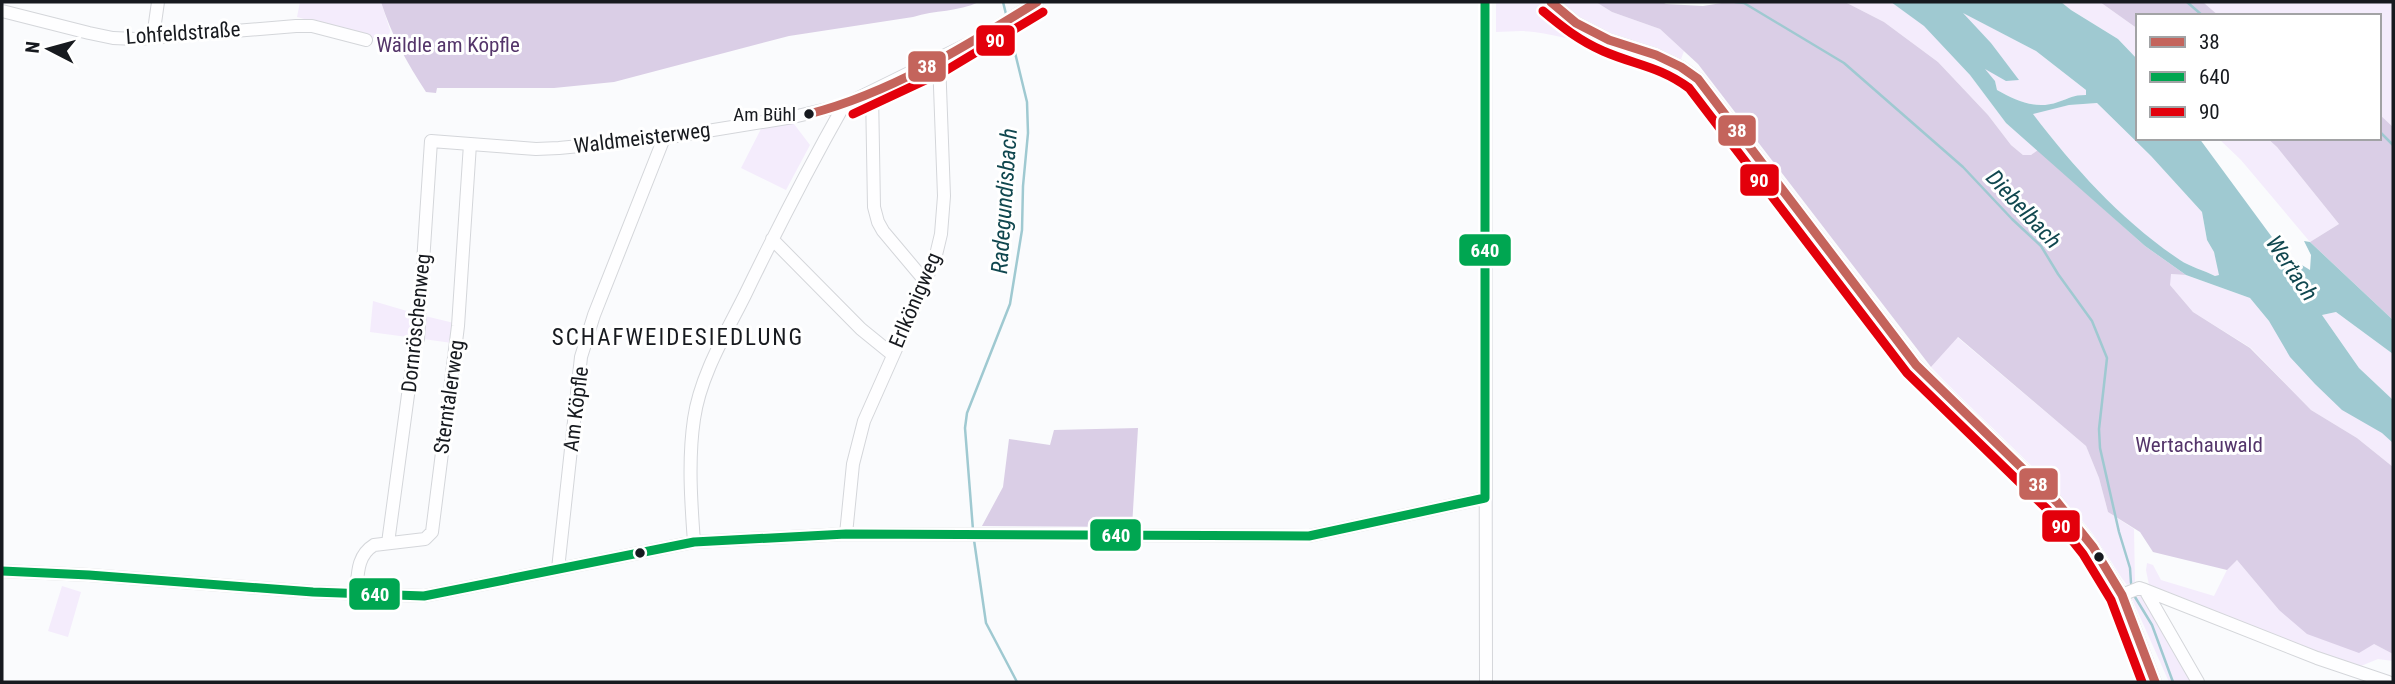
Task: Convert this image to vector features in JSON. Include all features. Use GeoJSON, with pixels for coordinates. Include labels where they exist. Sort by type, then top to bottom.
{"type":"FeatureCollection","features":[{"type":"Feature","properties":{"kind":"street"},"geometry":{"type":"LineString","coordinates":[[153,37],[158,2]]}},
{"type":"Feature","properties":{"kind":"street","name":"Waldmeisterweg"},"geometry":{"type":"LineString","coordinates":[[470,145],[537,149],[664,138],[793,117],[844,105],[939,60],[1037,2]]}},
{"type":"Feature","properties":{"kind":"street"},"geometry":{"type":"LineString","coordinates":[[1485,2],[1486,682]]}},
{"type":"Feature","properties":{"kind":"street"},"geometry":{"type":"LineString","coordinates":[[1551,2],[1576,23],[1609,40],[1656,55],[1698,79],[1916,365],[2057,502],[2093,547],[2122,594],[2155,682]]}},
{"type":"Feature","properties":{"kind":"street","name":"Lohfeldstraße"},"geometry":{"type":"LineString","coordinates":[[2,11],[113,38],[312,26],[366,40]]}},
{"type":"Feature","properties":{"kind":"street","name":"Erlkönigweg"},"geometry":{"type":"LineString","coordinates":[[846,534],[853,464],[860,435],[873,396],[936,255],[941,234],[944,202],[939,60]]}},
{"type":"Feature","properties":{"kind":"street"},"geometry":{"type":"LineString","coordinates":[[872,92],[874,207],[878,222],[925,281]]}},
{"type":"Feature","properties":{"kind":"street"},"geometry":{"type":"LineString","coordinates":[[694,542],[692,449],[697,407],[723,340],[772,239],[844,105]]}},
{"type":"Feature","properties":{"kind":"street","name":"Am Köpfle"},"geometry":{"type":"LineString","coordinates":[[558,569],[582,357],[594,315],[664,138]]}},
{"type":"Feature","properties":{"kind":"street","name":"Dornröschenweg"},"geometry":{"type":"LineString","coordinates":[[388,543],[415,343],[418,339],[431,141],[470,145]]}},
{"type":"Feature","properties":{"kind":"street","name":"Sterntalerweg"},"geometry":{"type":"LineString","coordinates":[[356,594],[364,553],[374,545],[425,539],[432,532],[458,326],[470,145]]}},
{"type":"Feature","properties":{"kind":"street"},"geometry":{"type":"LineString","coordinates":[[772,239],[861,329],[893,355]]}},
{"type":"Feature","properties":{"kind":"street"},"geometry":{"type":"LineString","coordinates":[[2,571],[313,592],[424,596],[694,542],[846,534],[1309,536],[1485,498]]}},
{"type":"Feature","properties":{"kind":"street"},"geometry":{"type":"LineString","coordinates":[[2122,594],[2138,588],[2145,590],[2317,658],[2388,682]]}},
{"type":"Feature","properties":{"kind":"street"},"geometry":{"type":"LineString","coordinates":[[2145,590],[2198,682]]}},
{"type":"Feature","properties":{"kind":"shaded area"},"geometry":{"type":"Polygon","coordinates":[[[300,2],[381,2],[390,30],[388,42],[297,17],[300,2]]]}},
{"type":"Feature","properties":{"kind":"shaded area"},"geometry":{"type":"Polygon","coordinates":[[[1496,2],[1539,2],[1565,25],[1677,73],[1690,82],[1692,89],[1635,62],[1574,40],[1529,31],[1496,32],[1496,2]]]}},
{"type":"Feature","properties":{"kind":"shaded area"},"geometry":{"type":"Polygon","coordinates":[[[1558,2],[1596,2],[1612,12],[1660,29],[1684,51],[1680,62],[1600,31],[1558,2]]]}},
{"type":"Feature","properties":{"kind":"shaded area"},"geometry":{"type":"Polygon","coordinates":[[[1845,2],[1891,2],[1924,25],[1970,75],[2006,123],[2038,150],[2031,155],[2023,155],[2011,145],[1988,115],[1938,62],[1884,22],[1845,2]]]}},
{"type":"Feature","properties":{"kind":"shaded area"},"geometry":{"type":"Polygon","coordinates":[[[2061,2],[2100,2],[2136,28],[2136,58],[2118,39],[2061,2]]]}},
{"type":"Feature","properties":{"kind":"shaded area"},"geometry":{"type":"Polygon","coordinates":[[[2203,2],[2393,2],[2393,127],[2381,116],[2381,14],[2217,14],[2203,2]]]}},
{"type":"Feature","properties":{"kind":"shaded area"},"geometry":{"type":"Polygon","coordinates":[[[1960,11],[2036,51],[2086,90],[2086,96],[2034,105],[1997,90],[1995,81],[1983,68],[2018,80],[1991,43],[1960,11]]]}},
{"type":"Feature","properties":{"kind":"shaded area"},"geometry":{"type":"Polygon","coordinates":[[[2097,103],[2151,156],[2202,212],[2207,240],[2214,252],[2220,275],[2215,276],[2184,262],[2138,229],[2082,174],[2032,113],[2069,105],[2097,103]]]}},
{"type":"Feature","properties":{"kind":"shaded area"},"geometry":{"type":"Polygon","coordinates":[[[791,120],[810,145],[786,190],[741,168],[764,123],[791,120]]]}},
{"type":"Feature","properties":{"kind":"shaded area"},"geometry":{"type":"Polygon","coordinates":[[[2220,140],[2269,140],[2339,224],[2310,242],[2241,160],[2220,140]]]}},
{"type":"Feature","properties":{"kind":"shaded area"},"geometry":{"type":"Polygon","coordinates":[[[2170,274],[2186,275],[2250,298],[2269,321],[2393,443],[2393,467],[2357,438],[2311,410],[2251,348],[2193,312],[2170,285],[2170,274]]]}},
{"type":"Feature","properties":{"kind":"shaded area"},"geometry":{"type":"Polygon","coordinates":[[[373,301],[417,314],[415,338],[370,332],[373,301]]]}},
{"type":"Feature","properties":{"kind":"shaded area"},"geometry":{"type":"Polygon","coordinates":[[[2336,312],[2393,354],[2393,400],[2359,368],[2322,315],[2336,312]]]}},
{"type":"Feature","properties":{"kind":"shaded area"},"geometry":{"type":"Polygon","coordinates":[[[425,316],[454,323],[452,343],[423,339],[425,316]]]}},
{"type":"Feature","properties":{"kind":"shaded area"},"geometry":{"type":"Polygon","coordinates":[[[1957,337],[2086,446],[2099,478],[2108,512],[2134,529],[2135,582],[2127,585],[2090,531],[2066,502],[1931,367],[1957,337]]]}},
{"type":"Feature","properties":{"kind":"shaded area"},"geometry":{"type":"Polygon","coordinates":[[[2237,560],[2279,610],[2374,644],[2393,654],[2393,661],[2378,659],[2361,666],[2338,661],[2149,585],[2146,570],[2147,563],[2153,565],[2161,580],[2214,596],[2227,570],[2237,560]]]}},
{"type":"Feature","properties":{"kind":"shaded area"},"geometry":{"type":"Polygon","coordinates":[[[62,586],[81,592],[68,637],[48,631],[62,586]]]}},
{"type":"Feature","properties":{"kind":"shaded area"},"geometry":{"type":"Polygon","coordinates":[[[2140,596],[2149,600],[2195,682],[2169,682],[2132,599],[2140,596]]]}},
{"type":"Feature","properties":{"kind":"green space","name":"Wäldle am Köpfle"},"geometry":{"type":"Polygon","coordinates":[[[381,2],[979,2],[963,8],[913,17],[789,36],[614,82],[554,88],[437,88],[436,93],[426,92],[412,70],[381,2]]]}},
{"type":"Feature","properties":{"kind":"green space","name":"Wertachauwald"},"geometry":{"type":"Polygon","coordinates":[[[1596,2],[1662,2],[1703,6],[1728,2],[1845,2],[1884,22],[1938,62],[1988,115],[2011,145],[2023,155],[2031,155],[2038,150],[2145,246],[2186,275],[2171,274],[2170,285],[2193,312],[2250,348],[2311,410],[2357,438],[2393,467],[2393,654],[2374,644],[2359,653],[2307,634],[2279,610],[2237,560],[2227,570],[2153,552],[2140,532],[2108,512],[2099,478],[2086,446],[1958,337],[1931,367],[1698,64],[1660,29],[1612,12],[1596,2]]]}},
{"type":"Feature","properties":{"kind":"green space"},"geometry":{"type":"Polygon","coordinates":[[[2100,2],[2203,2],[2217,14],[2136,14],[2136,28],[2100,2]]]}},
{"type":"Feature","properties":{"kind":"green space"},"geometry":{"type":"Polygon","coordinates":[[[2381,116],[2393,127],[2393,320],[2310,242],[2339,224],[2269,140],[2381,140],[2381,116]]]}},
{"type":"Feature","properties":{"kind":"green space"},"geometry":{"type":"Polygon","coordinates":[[[1138,428],[1132,527],[982,526],[1003,487],[1009,439],[1050,445],[1054,430],[1138,428]]]}},
{"type":"Feature","properties":{"kind":"water","name":"Wertach"},"geometry":{"type":"Polygon","coordinates":[[[1891,2],[2061,2],[2118,39],[2136,58],[2136,140],[2200,140],[2277,244],[2292,259],[2310,270],[2311,255],[2304,241],[2310,242],[2393,320],[2393,354],[2336,312],[2322,315],[2359,368],[2393,400],[2393,443],[2382,433],[2342,410],[2315,384],[2290,357],[2269,321],[2250,298],[2186,275],[2145,246],[2006,123],[1970,75],[1924,26],[1891,2]],[[1963,13],[1991,43],[2019,80],[2006,81],[1985,69],[1995,81],[1997,90],[2034,105],[2086,95],[2086,90],[2036,51],[1963,13]],[[2097,103],[2069,105],[2033,114],[2083,174],[2138,228],[2184,262],[2215,276],[2219,275],[2214,252],[2207,240],[2202,212],[2151,156],[2097,103]]]}},
{"type":"Feature","properties":{"kind":"waterway","name":"Radegundisbach"},"geometry":{"type":"LineString","coordinates":[[1003,2],[1007,18]]}},
{"type":"Feature","properties":{"kind":"waterway","name":"Diebelbach"},"geometry":{"type":"LineString","coordinates":[[1735,2],[1744,3],[1844,63],[1963,167],[2041,246],[2092,321],[2107,358],[2099,429],[2100,448],[2130,568],[2131,583]]}},
{"type":"Feature","properties":{"kind":"waterway"},"geometry":{"type":"LineString","coordinates":[[2187,2],[2201,14]]}},
{"type":"Feature","properties":{"kind":"waterway","name":"Radegundisbach"},"geometry":{"type":"LineString","coordinates":[[973,530],[965,428],[967,413],[1010,304],[1022,230],[1028,133],[1027,102],[1008,24]]}},
{"type":"Feature","properties":{"kind":"waterway"},"geometry":{"type":"LineString","coordinates":[[2381,133],[2393,145]]}},
{"type":"Feature","properties":{"kind":"waterway","name":"Radegundisbach"},"geometry":{"type":"LineString","coordinates":[[974,540],[986,623],[1017,682]]}},
{"type":"Feature","properties":{"kind":"waterway","name":"Diebelbach"},"geometry":{"type":"LineString","coordinates":[[2135,597],[2152,625],[2173,682]]}},
{"type":"Feature","properties":{"kind":"transit line","name":"38"},"geometry":{"type":"LineString","coordinates":[[809,114],[869,94],[927,67],[1037,2]]}},
{"type":"Feature","properties":{"kind":"transit line","name":"640"},"geometry":{"type":"LineString","coordinates":[[1485,2],[1485,498]]}},
{"type":"Feature","properties":{"kind":"transit line","name":"38"},"geometry":{"type":"LineString","coordinates":[[1551,2],[1576,23],[1609,40],[1656,55],[1698,79],[1916,365],[2057,502],[2093,547],[2122,595],[2155,682]]}},
{"type":"Feature","properties":{"kind":"transit line","name":"90"},"geometry":{"type":"LineString","coordinates":[[1543,11],[1595,47],[1657,70],[1689,88],[1907,373],[2048,510],[2083,554],[2111,600],[2142,682]]}},
{"type":"Feature","properties":{"kind":"transit line","name":"90"},"geometry":{"type":"LineString","coordinates":[[853,114],[945,71],[1043,12]]}},
{"type":"Feature","properties":{"kind":"transit line","name":"640"},"geometry":{"type":"LineString","coordinates":[[2,571],[313,592],[424,596],[694,542],[846,534],[1309,536],[1485,498]]}},
{"type":"Feature","properties":{"kind":"place","name":"Am Bühl"},"geometry":{"type":"Point","coordinates":[809,114]}},
{"type":"Feature","properties":{"kind":"district","name":"SCHAFWEIDESIEDLUNG"},"geometry":{"type":"Point","coordinates":[678,337]}}]}
